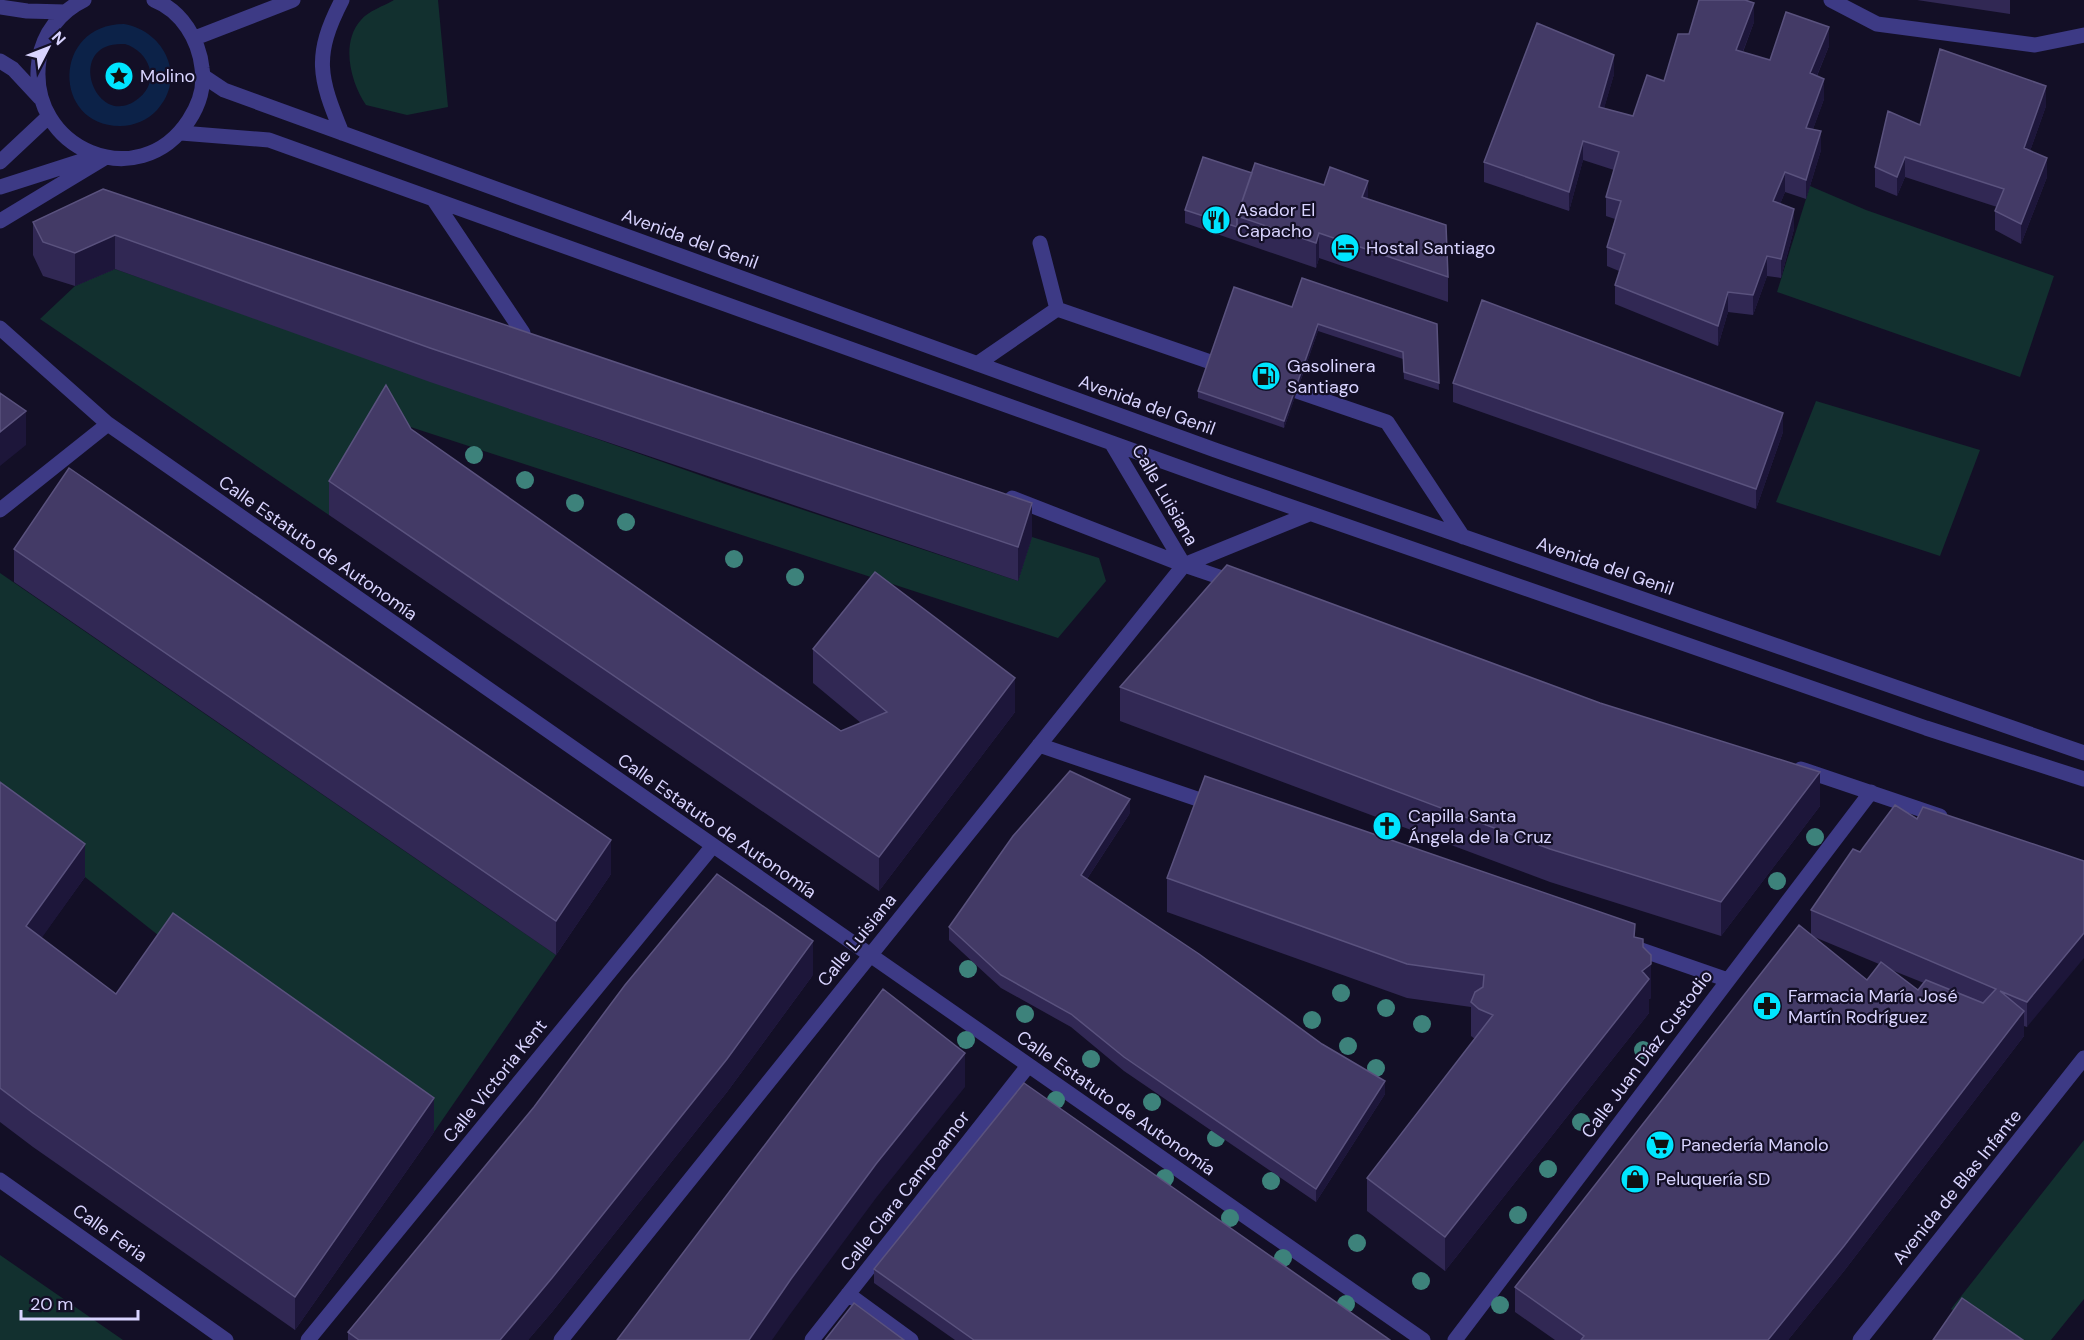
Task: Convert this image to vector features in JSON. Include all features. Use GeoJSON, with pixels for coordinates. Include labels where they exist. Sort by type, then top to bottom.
{"type":"FeatureCollection","features":[{"type":"Feature","properties":{"kind":"street"},"geometry":{"type":"LineString","coordinates":[[83,0],[64,12],[49,30],[40,52],[37,75],[40,98],[48,117],[61,134],[78,147],[102,156],[126,158],[147,154],[165,146],[181,133],[198,106],[203,76],[195,38],[179,17],[154,0]]}},
{"type":"Feature","properties":{"kind":"street"},"geometry":{"type":"LineString","coordinates":[[195,38],[293,0]]}},
{"type":"Feature","properties":{"kind":"street"},"geometry":{"type":"LineString","coordinates":[[342,0],[331,21],[321,57],[323,87],[342,133]]}},
{"type":"Feature","properties":{"kind":"street"},"geometry":{"type":"LineString","coordinates":[[1831,0],[1877,24],[2035,45],[2084,35]]}},
{"type":"Feature","properties":{"kind":"street"},"geometry":{"type":"LineString","coordinates":[[0,7],[27,11],[64,12]]}},
{"type":"Feature","properties":{"kind":"street"},"geometry":{"type":"LineString","coordinates":[[0,61],[13,69],[40,98]]}},
{"type":"Feature","properties":{"kind":"street","name":"Avenida del Genil"},"geometry":{"type":"LineString","coordinates":[[203,76],[224,90],[977,364],[1463,537],[2084,753]]}},
{"type":"Feature","properties":{"kind":"street"},"geometry":{"type":"LineString","coordinates":[[0,162],[48,117]]}},
{"type":"Feature","properties":{"kind":"street"},"geometry":{"type":"LineString","coordinates":[[181,133],[269,140],[1309,514],[1926,728],[2084,779]]}},
{"type":"Feature","properties":{"kind":"street"},"geometry":{"type":"LineString","coordinates":[[0,187],[102,156]]}},
{"type":"Feature","properties":{"kind":"street"},"geometry":{"type":"LineString","coordinates":[[0,220],[102,156]]}},
{"type":"Feature","properties":{"kind":"street"},"geometry":{"type":"LineString","coordinates":[[434,200],[528,335],[500,326]]}},
{"type":"Feature","properties":{"kind":"street"},"geometry":{"type":"LineString","coordinates":[[1040,243],[1057,309]]}},
{"type":"Feature","properties":{"kind":"street"},"geometry":{"type":"LineString","coordinates":[[977,364],[1057,309]]}},
{"type":"Feature","properties":{"kind":"street"},"geometry":{"type":"LineString","coordinates":[[1057,309],[1244,373]]}},
{"type":"Feature","properties":{"kind":"street","name":"Calle Estatuto de Autonomía"},"geometry":{"type":"LineString","coordinates":[[0,328],[108,424],[712,847],[1423,1340]]}},
{"type":"Feature","properties":{"kind":"street"},"geometry":{"type":"LineString","coordinates":[[1266,381],[1387,422],[1463,537]]}},
{"type":"Feature","properties":{"kind":"street"},"geometry":{"type":"LineString","coordinates":[[0,510],[108,424]]}},
{"type":"Feature","properties":{"kind":"street","name":"Calle Luisiana"},"geometry":{"type":"LineString","coordinates":[[1112,444],[1184,565]]}},
{"type":"Feature","properties":{"kind":"street"},"geometry":{"type":"LineString","coordinates":[[1002,494],[1046,509],[1184,565],[1251,588]]}},
{"type":"Feature","properties":{"kind":"street","name":"Calle Luisiana"},"geometry":{"type":"LineString","coordinates":[[561,1340],[1184,565],[1309,514]]}},
{"type":"Feature","properties":{"kind":"street"},"geometry":{"type":"LineString","coordinates":[[1039,745],[1231,810]]}},
{"type":"Feature","properties":{"kind":"street"},"geometry":{"type":"LineString","coordinates":[[1791,766],[1959,822]]}},
{"type":"Feature","properties":{"kind":"street","name":"Calle Juan Díaz Custodio"},"geometry":{"type":"LineString","coordinates":[[1455,1340],[1871,792]]}},
{"type":"Feature","properties":{"kind":"street","name":"Calle Victoria Kent"},"geometry":{"type":"LineString","coordinates":[[308,1340],[712,847]]}},
{"type":"Feature","properties":{"kind":"street"},"geometry":{"type":"LineString","coordinates":[[1615,941],[1728,980]]}},
{"type":"Feature","properties":{"kind":"street","name":"Avenida de Blas Infante"},"geometry":{"type":"LineString","coordinates":[[1860,1340],[2084,1058]]}},
{"type":"Feature","properties":{"kind":"street","name":"Calle Clara Campoamor"},"geometry":{"type":"LineString","coordinates":[[812,1340],[1028,1066]]}},
{"type":"Feature","properties":{"kind":"street","name":"Calle Feria"},"geometry":{"type":"LineString","coordinates":[[0,1180],[226,1340]]}},
{"type":"Feature","properties":{"kind":"street"},"geometry":{"type":"LineString","coordinates":[[848,1294],[911,1340]]}},
{"type":"Feature","properties":{"kind":"green space"},"geometry":{"type":"Polygon","coordinates":[[[394,0],[438,0],[448,107],[407,115],[366,105],[361,96],[352,75],[349,51],[351,40],[355,29],[364,17],[394,0]]]}},
{"type":"Feature","properties":{"kind":"green space"},"geometry":{"type":"Polygon","coordinates":[[[1810,186],[1866,210],[2054,276],[2020,377],[1777,292],[1810,186]]]}},
{"type":"Feature","properties":{"kind":"green space"},"geometry":{"type":"Polygon","coordinates":[[[115,269],[725,484],[1018,581],[1032,537],[1099,558],[1106,581],[1058,638],[386,419],[329,515],[40,319],[75,286],[115,269]]]}},
{"type":"Feature","properties":{"kind":"green space"},"geometry":{"type":"Polygon","coordinates":[[[1816,401],[1980,450],[1940,556],[1776,502],[1816,401]]]}},
{"type":"Feature","properties":{"kind":"green space"},"geometry":{"type":"Polygon","coordinates":[[[0,573],[556,955],[434,1132],[173,947],[85,877],[0,815],[0,573]]]}},
{"type":"Feature","properties":{"kind":"green space"},"geometry":{"type":"Polygon","coordinates":[[[2084,1140],[2084,1299],[2051,1340],[1994,1340],[1951,1309],[2084,1140]]]}},
{"type":"Feature","properties":{"kind":"green space"},"geometry":{"type":"Polygon","coordinates":[[[0,1255],[123,1340],[0,1340],[0,1255]]]}},
{"type":"Feature","properties":{"kind":"water"},"geometry":{"type":"Polygon","coordinates":[[[124,24],[138,28],[151,36],[167,58],[171,71],[166,97],[153,114],[140,122],[120,126],[98,122],[82,110],[72,94],[70,75],[73,56],[83,40],[100,28],[124,24]],[[125,44],[106,47],[95,56],[90,69],[92,83],[99,96],[110,104],[123,106],[139,98],[146,91],[151,75],[149,67],[146,60],[125,44]]]}},
{"type":"Feature","properties":{"kind":"building"},"geometry":{"type":"Polygon","coordinates":[[[1699,0],[1745,0],[1754,3],[1736,50],[1770,60],[1786,12],[1829,27],[1810,73],[1824,79],[1806,128],[1821,131],[1806,180],[1785,172],[1773,201],[1794,209],[1781,259],[1767,256],[1753,295],[1728,292],[1718,326],[1615,285],[1625,254],[1607,247],[1621,201],[1606,197],[1619,152],[1583,141],[1569,192],[1484,162],[1537,23],[1614,55],[1599,107],[1633,116],[1647,75],[1664,81],[1678,34],[1689,34],[1699,0]]]}},
{"type":"Feature","properties":{"kind":"building"},"geometry":{"type":"Polygon","coordinates":[[[1940,49],[2046,86],[2024,148],[2047,158],[2021,224],[1995,211],[2004,189],[1905,157],[1897,177],[1875,167],[1888,111],[1920,125],[1940,49]]]}},
{"type":"Feature","properties":{"kind":"building"},"geometry":{"type":"Polygon","coordinates":[[[1203,157],[1252,173],[1237,216],[1237,227],[1185,210],[1203,157]]]}},
{"type":"Feature","properties":{"kind":"building"},"geometry":{"type":"Polygon","coordinates":[[[1255,163],[1324,185],[1330,167],[1368,181],[1362,197],[1446,225],[1448,277],[1319,233],[1316,243],[1237,216],[1255,163]]]}},
{"type":"Feature","properties":{"kind":"building"},"geometry":{"type":"Polygon","coordinates":[[[103,189],[1032,503],[1018,547],[430,348],[115,235],[75,253],[43,242],[33,222],[103,189]]]}},
{"type":"Feature","properties":{"kind":"building"},"geometry":{"type":"Polygon","coordinates":[[[1302,278],[1437,324],[1439,383],[1404,372],[1403,352],[1318,324],[1284,421],[1198,391],[1234,287],[1292,307],[1302,278]]]}},
{"type":"Feature","properties":{"kind":"building"},"geometry":{"type":"Polygon","coordinates":[[[1482,300],[1783,413],[1756,489],[1453,383],[1482,300]]]}},
{"type":"Feature","properties":{"kind":"building"},"geometry":{"type":"Polygon","coordinates":[[[386,385],[411,429],[841,731],[887,712],[813,649],[875,572],[1015,678],[879,857],[329,481],[386,385]]]}},
{"type":"Feature","properties":{"kind":"building"},"geometry":{"type":"Polygon","coordinates":[[[0,393],[26,411],[0,432],[0,393]]]}},
{"type":"Feature","properties":{"kind":"building"},"geometry":{"type":"Polygon","coordinates":[[[69,468],[611,840],[556,921],[14,549],[69,468]]]}},
{"type":"Feature","properties":{"kind":"building"},"geometry":{"type":"Polygon","coordinates":[[[1227,565],[1600,703],[1820,772],[1721,902],[1550,849],[1120,687],[1227,565]]]}},
{"type":"Feature","properties":{"kind":"building"},"geometry":{"type":"Polygon","coordinates":[[[1070,771],[1130,799],[1081,875],[1199,954],[1322,1044],[1385,1081],[1316,1189],[1124,1057],[1071,1014],[1001,975],[949,927],[1013,836],[1070,771]]]}},
{"type":"Feature","properties":{"kind":"building"},"geometry":{"type":"Polygon","coordinates":[[[1205,776],[1635,924],[1634,937],[1643,939],[1643,947],[1651,955],[1651,964],[1642,971],[1649,979],[1445,1237],[1367,1178],[1493,1015],[1479,1009],[1471,1002],[1475,992],[1483,987],[1484,975],[1407,964],[1167,878],[1205,776]]]}},
{"type":"Feature","properties":{"kind":"building"},"geometry":{"type":"Polygon","coordinates":[[[0,782],[85,844],[26,926],[116,994],[173,913],[434,1098],[295,1297],[0,1088],[0,782]]]}},
{"type":"Feature","properties":{"kind":"building"},"geometry":{"type":"Polygon","coordinates":[[[1895,805],[1917,819],[1923,807],[2084,861],[2084,933],[2027,1002],[2000,991],[2024,1011],[1844,1246],[1768,1340],[1581,1340],[1584,1336],[1515,1287],[1799,925],[1867,980],[1881,962],[1918,990],[1926,980],[1983,1003],[1996,989],[1811,910],[1853,849],[1860,852],[1895,805]]]}},
{"type":"Feature","properties":{"kind":"building"},"geometry":{"type":"Polygon","coordinates":[[[717,874],[813,941],[727,1059],[552,1278],[500,1340],[359,1340],[348,1332],[534,1107],[625,985],[717,874]]]}},
{"type":"Feature","properties":{"kind":"building"},"geometry":{"type":"Polygon","coordinates":[[[883,989],[965,1053],[876,1164],[749,1340],[617,1340],[883,989]]]}},
{"type":"Feature","properties":{"kind":"building"},"geometry":{"type":"Polygon","coordinates":[[[1024,1083],[1390,1340],[974,1340],[874,1269],[1024,1083]]]}},
{"type":"Feature","properties":{"kind":"building"},"geometry":{"type":"Polygon","coordinates":[[[1962,1298],[2023,1340],[1933,1340],[1962,1298]]]}},
{"type":"Feature","properties":{"kind":"building"},"geometry":{"type":"Polygon","coordinates":[[[854,1303],[904,1340],[825,1340],[854,1303]]]}},
{"type":"Feature","properties":{"kind":"place","name":"Molino"},"geometry":{"type":"Point","coordinates":[119,76]}},
{"type":"Feature","properties":{"kind":"place","name":"Asador El Capacho"},"geometry":{"type":"Point","coordinates":[1216,220]}},
{"type":"Feature","properties":{"kind":"place","name":"Hostal Santiago"},"geometry":{"type":"Point","coordinates":[1345,248]}},
{"type":"Feature","properties":{"kind":"place","name":"Gasolinera Santiago"},"geometry":{"type":"Point","coordinates":[1266,376]}},
{"type":"Feature","properties":{"kind":"place","name":"Capilla Santa Ángela de la Cruz"},"geometry":{"type":"Point","coordinates":[1387,826]}},
{"type":"Feature","properties":{"kind":"place","name":"Farmacia María José Martín Rodríguez"},"geometry":{"type":"Point","coordinates":[1767,1006]}},
{"type":"Feature","properties":{"kind":"place","name":"Panedería Manolo"},"geometry":{"type":"Point","coordinates":[1660,1145]}},
{"type":"Feature","properties":{"kind":"place","name":"Peluquería SD"},"geometry":{"type":"Point","coordinates":[1635,1179]}}]}
